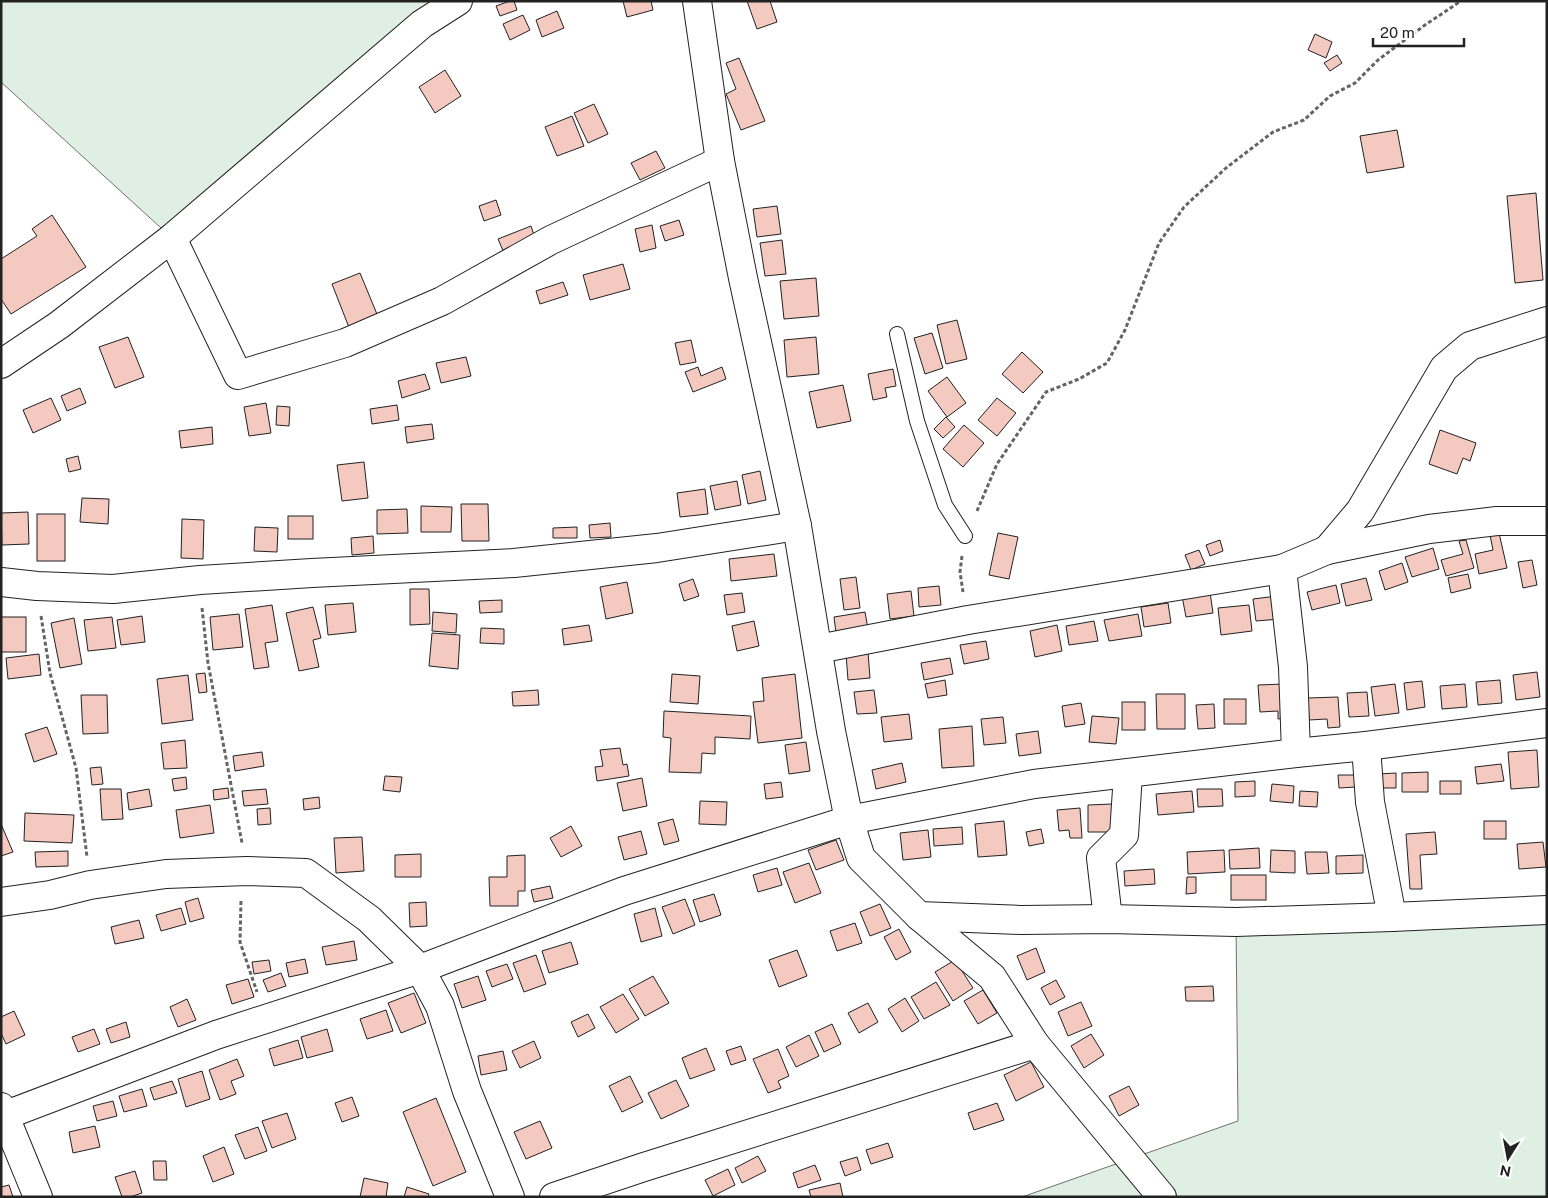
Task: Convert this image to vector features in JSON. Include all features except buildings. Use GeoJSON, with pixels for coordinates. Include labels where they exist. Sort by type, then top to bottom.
{"type":"FeatureCollection","features":[{"type":"Feature","properties":{"kind":"street"},"geometry":{"type":"LineString","coordinates":[[1,364],[59,325],[172,238],[422,24],[458,1]]}},
{"type":"Feature","properties":{"kind":"street"},"geometry":{"type":"LineString","coordinates":[[697,1],[720,161],[742,278],[797,526],[831,731],[849,820],[861,858],[919,916],[992,977],[1036,1044],[1162,1197]]}},
{"type":"Feature","properties":{"kind":"street"},"geometry":{"type":"LineString","coordinates":[[172,238],[238,375],[345,343],[442,301],[551,240],[720,161]]}},
{"type":"Feature","properties":{"kind":"street"},"geometry":{"type":"LineString","coordinates":[[1327,550],[1360,511],[1444,368],[1470,346],[1547,321]]}},
{"type":"Feature","properties":{"kind":"street"},"geometry":{"type":"LineString","coordinates":[[818,649],[968,620],[1282,569],[1327,550],[1429,529],[1497,521],[1547,522]]}},
{"type":"Feature","properties":{"kind":"street"},"geometry":{"type":"LineString","coordinates":[[1,582],[37,586],[113,588],[200,580],[514,563],[657,548],[797,526]]}},
{"type":"Feature","properties":{"kind":"street"},"geometry":{"type":"LineString","coordinates":[[1282,569],[1293,667],[1296,753]]}},
{"type":"Feature","properties":{"kind":"street"},"geometry":{"type":"LineString","coordinates":[[38,1197],[2,1113],[216,1035],[420,969],[624,891],[849,820],[1034,784],[1547,723]]}},
{"type":"Feature","properties":{"kind":"street"},"geometry":{"type":"LineString","coordinates":[[1366,746],[1370,802],[1392,918]]}},
{"type":"Feature","properties":{"kind":"street"},"geometry":{"type":"LineString","coordinates":[[1108,919],[1101,858],[1124,835],[1128,774]]}},
{"type":"Feature","properties":{"kind":"street"},"geometry":{"type":"LineString","coordinates":[[1,902],[50,895],[90,885],[166,874],[247,871],[306,873],[369,919],[420,969],[440,1006],[467,1091],[510,1197]]}},
{"type":"Feature","properties":{"kind":"street"},"geometry":{"type":"LineString","coordinates":[[919,916],[1021,920],[1108,919],[1236,922],[1392,918],[1547,910]]}},
{"type":"Feature","properties":{"kind":"street"},"geometry":{"type":"LineString","coordinates":[[554,1197],[1036,1044]]}},
{"type":"Feature","properties":{"kind":"lane"},"geometry":{"type":"LineString","coordinates":[[897,334],[917,421],[945,505],[965,536]]}},
{"type":"Feature","properties":{"kind":"path"},"geometry":{"type":"LineString","coordinates":[[968,620],[960,572],[965,536],[997,464],[1046,392],[1079,379],[1107,363],[1125,330],[1159,243],[1184,208],[1226,168],[1273,132],[1304,120],[1330,96],[1355,83],[1378,60],[1461,1]]}},
{"type":"Feature","properties":{"kind":"path"},"geometry":{"type":"LineString","coordinates":[[200,580],[208,663],[247,871],[241,900],[240,942],[267,1019]]}},
{"type":"Feature","properties":{"kind":"path"},"geometry":{"type":"LineString","coordinates":[[37,586],[50,673],[76,768],[90,885]]}},
{"type":"Feature","properties":{"kind":"green space"},"geometry":{"type":"Polygon","coordinates":[[[1,1],[458,1],[172,238],[1,82],[1,1]]]}},
{"type":"Feature","properties":{"kind":"green space"},"geometry":{"type":"Polygon","coordinates":[[[1547,910],[1547,1197],[1022,1197],[1238,1121],[1236,922],[1547,910]]]}}]}
